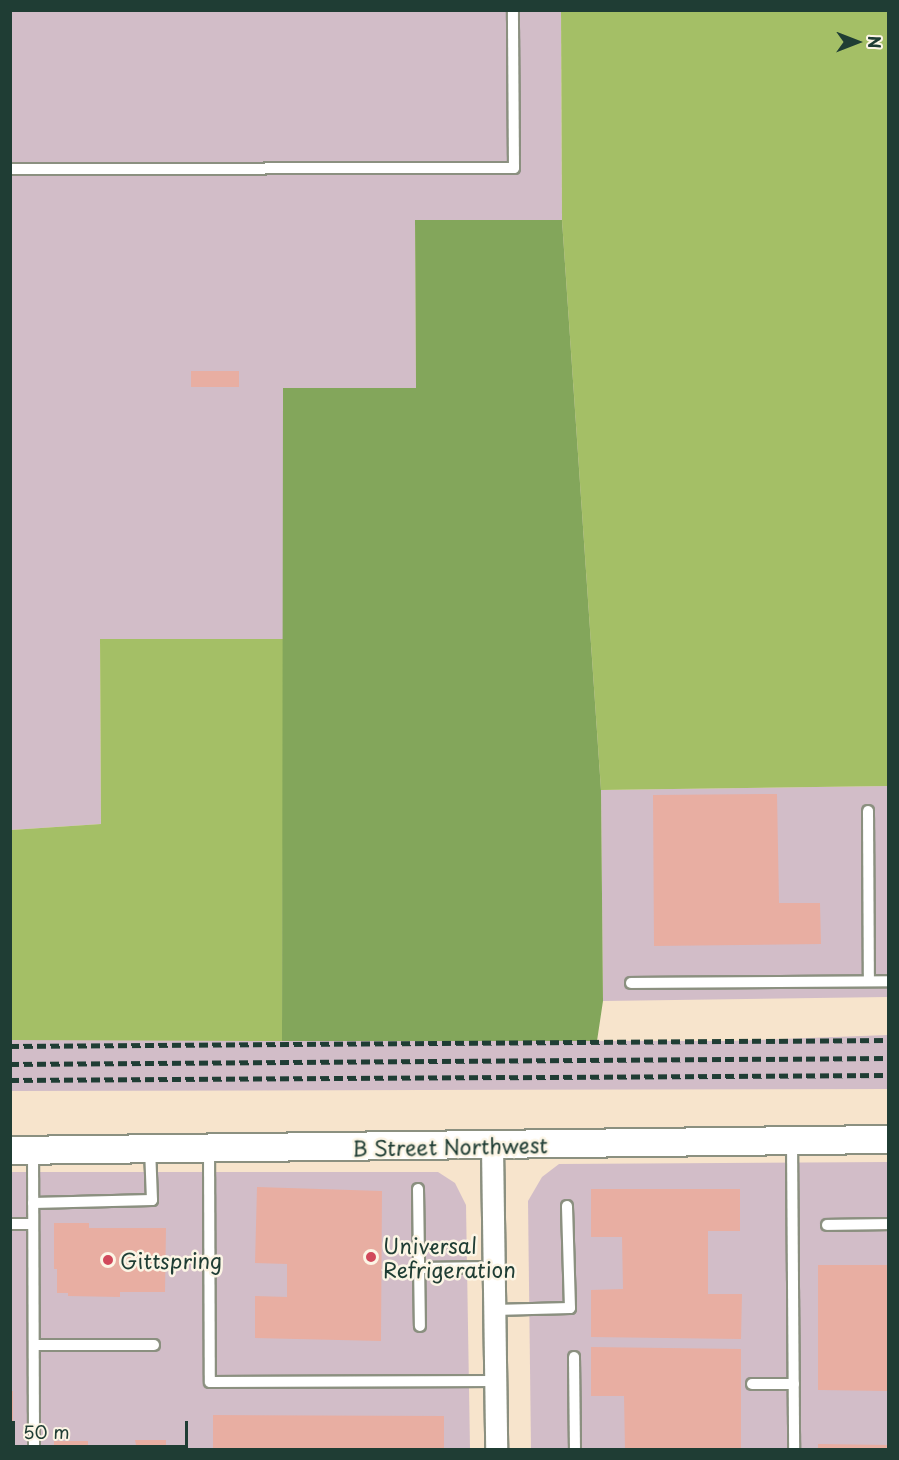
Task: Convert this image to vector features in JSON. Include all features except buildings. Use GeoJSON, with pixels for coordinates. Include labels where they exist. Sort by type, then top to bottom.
{"type":"FeatureCollection","features":[{"type":"Feature","properties":{"kind":"street","name":"B Street Northwest"},"geometry":{"type":"LineString","coordinates":[[22,1150],[492,1146],[888,1139]]}},
{"type":"Feature","properties":{"kind":"street"},"geometry":{"type":"LineString","coordinates":[[492,1146],[496,1449]]}},
{"type":"Feature","properties":{"kind":"lane"},"geometry":{"type":"LineString","coordinates":[[10,169],[514,168],[513,10]]}},
{"type":"Feature","properties":{"kind":"lane"},"geometry":{"type":"LineString","coordinates":[[868,811],[869,981]]}},
{"type":"Feature","properties":{"kind":"lane"},"geometry":{"type":"LineString","coordinates":[[630,983],[888,981]]}},
{"type":"Feature","properties":{"kind":"lane"},"geometry":{"type":"LineString","coordinates":[[792,1141],[794,1449]]}},
{"type":"Feature","properties":{"kind":"lane"},"geometry":{"type":"LineString","coordinates":[[209,1148],[210,1382],[495,1381]]}},
{"type":"Feature","properties":{"kind":"lane"},"geometry":{"type":"LineString","coordinates":[[33,1203],[152,1200],[150,1149]]}},
{"type":"Feature","properties":{"kind":"lane"},"geometry":{"type":"LineString","coordinates":[[22,1150],[33,1203],[34,1449]]}},
{"type":"Feature","properties":{"kind":"lane"},"geometry":{"type":"LineString","coordinates":[[418,1190],[420,1326]]}},
{"type":"Feature","properties":{"kind":"lane"},"geometry":{"type":"LineString","coordinates":[[494,1310],[570,1308],[567,1206]]}},
{"type":"Feature","properties":{"kind":"lane"},"geometry":{"type":"LineString","coordinates":[[10,1224],[33,1224]]}},
{"type":"Feature","properties":{"kind":"lane"},"geometry":{"type":"LineString","coordinates":[[827,1225],[888,1224]]}},
{"type":"Feature","properties":{"kind":"lane"},"geometry":{"type":"LineString","coordinates":[[419,1268],[494,1267]]}},
{"type":"Feature","properties":{"kind":"lane"},"geometry":{"type":"LineString","coordinates":[[34,1345],[154,1345]]}},
{"type":"Feature","properties":{"kind":"lane"},"geometry":{"type":"LineString","coordinates":[[574,1357],[575,1449]]}},
{"type":"Feature","properties":{"kind":"lane"},"geometry":{"type":"LineString","coordinates":[[752,1384],[794,1384]]}},
{"type":"Feature","properties":{"kind":"shaded area"},"geometry":{"type":"Polygon","coordinates":[[[11,11],[561,11],[562,220],[415,220],[416,388],[283,389],[284,639],[100,640],[101,824],[11,830],[11,11]]]}},
{"type":"Feature","properties":{"kind":"shaded area"},"geometry":{"type":"Polygon","coordinates":[[[888,786],[888,997],[603,1001],[601,790],[888,786]]]}},
{"type":"Feature","properties":{"kind":"shaded area"},"geometry":{"type":"Polygon","coordinates":[[[888,1035],[888,1089],[11,1091],[10,1040],[729,1041],[888,1035]]]}},
{"type":"Feature","properties":{"kind":"shaded area"},"geometry":{"type":"Polygon","coordinates":[[[888,1162],[888,1449],[531,1449],[528,1201],[542,1177],[559,1164],[888,1162]]]}},
{"type":"Feature","properties":{"kind":"shaded area"},"geometry":{"type":"Polygon","coordinates":[[[10,1172],[438,1172],[455,1183],[466,1205],[470,1449],[11,1449],[10,1172]]]}},
{"type":"Feature","properties":{"kind":"green space"},"geometry":{"type":"Polygon","coordinates":[[[561,11],[888,11],[888,786],[601,790],[562,220],[561,11]]]}},
{"type":"Feature","properties":{"kind":"green space"},"geometry":{"type":"Polygon","coordinates":[[[415,220],[562,220],[601,790],[603,1001],[597,1041],[282,1041],[283,388],[416,388],[415,220]]]}},
{"type":"Feature","properties":{"kind":"green space"},"geometry":{"type":"Polygon","coordinates":[[[100,639],[284,639],[282,1041],[11,1040],[11,830],[101,824],[100,639]]]}},
{"type":"Feature","properties":{"kind":"railway"},"geometry":{"type":"LineString","coordinates":[[10,1046],[888,1040]]}},
{"type":"Feature","properties":{"kind":"railway"},"geometry":{"type":"LineString","coordinates":[[10,1064],[888,1058]]}},
{"type":"Feature","properties":{"kind":"railway"},"geometry":{"type":"LineString","coordinates":[[10,1080],[888,1075]]}},
{"type":"Feature","properties":{"kind":"place","name":"Universal Refrigeration"},"geometry":{"type":"Point","coordinates":[371,1257]}},
{"type":"Feature","properties":{"kind":"place","name":"Gittspring"},"geometry":{"type":"Point","coordinates":[108,1260]}}]}
